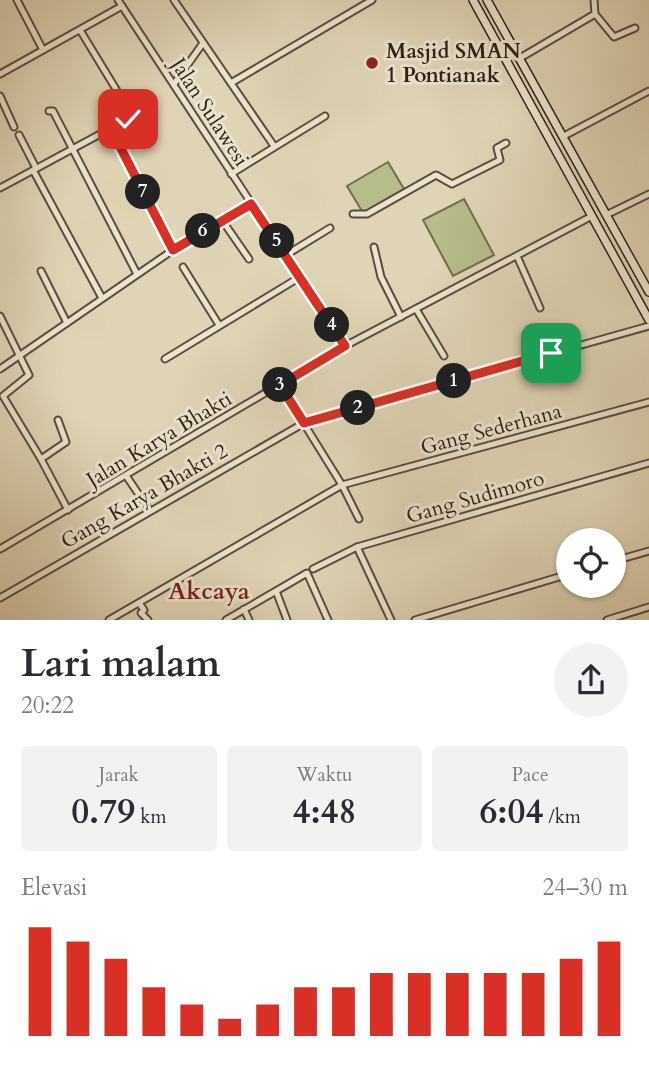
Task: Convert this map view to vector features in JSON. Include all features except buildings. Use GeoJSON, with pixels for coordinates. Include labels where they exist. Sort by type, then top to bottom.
{"type":"FeatureCollection","features":[{"type":"Feature","properties":{"kind":"street"},"geometry":{"type":"LineString","coordinates":[[17,0],[43,50]]}},
{"type":"Feature","properties":{"kind":"street"},"geometry":{"type":"LineString","coordinates":[[174,0],[274,146]]}},
{"type":"Feature","properties":{"kind":"street"},"geometry":{"type":"LineString","coordinates":[[231,83],[372,0]]}},
{"type":"Feature","properties":{"kind":"street"},"geometry":{"type":"LineString","coordinates":[[473,0],[649,320]]}},
{"type":"Feature","properties":{"kind":"street"},"geometry":{"type":"LineString","coordinates":[[487,0],[649,292]]}},
{"type":"Feature","properties":{"kind":"street"},"geometry":{"type":"LineString","coordinates":[[594,0],[595,13],[614,37],[635,28]]}},
{"type":"Feature","properties":{"kind":"street"},"geometry":{"type":"LineString","coordinates":[[0,74],[80,30],[120,3]]}},
{"type":"Feature","properties":{"kind":"street","name":"Jalan Sulawesi"},"geometry":{"type":"LineString","coordinates":[[120,3],[345,346]]}},
{"type":"Feature","properties":{"kind":"street"},"geometry":{"type":"LineString","coordinates":[[520,58],[595,13]]}},
{"type":"Feature","properties":{"kind":"street"},"geometry":{"type":"LineString","coordinates":[[0,188],[128,119],[128,109],[80,30]]}},
{"type":"Feature","properties":{"kind":"street"},"geometry":{"type":"LineString","coordinates":[[174,84],[203,43]]}},
{"type":"Feature","properties":{"kind":"street"},"geometry":{"type":"LineString","coordinates":[[524,93],[536,86]]}},
{"type":"Feature","properties":{"kind":"street"},"geometry":{"type":"LineString","coordinates":[[564,136],[649,91]]}},
{"type":"Feature","properties":{"kind":"street"},"geometry":{"type":"LineString","coordinates":[[0,96],[14,127]]}},
{"type":"Feature","properties":{"kind":"street"},"geometry":{"type":"LineString","coordinates":[[49,111],[53,111],[73,148],[137,274]]}},
{"type":"Feature","properties":{"kind":"street"},"geometry":{"type":"LineString","coordinates":[[231,174],[325,116]]}},
{"type":"Feature","properties":{"kind":"street"},"geometry":{"type":"LineString","coordinates":[[111,129],[173,250]]}},
{"type":"Feature","properties":{"kind":"street"},"geometry":{"type":"LineString","coordinates":[[19,135],[102,298]]}},
{"type":"Feature","properties":{"kind":"street"},"geometry":{"type":"LineString","coordinates":[[353,214],[366,214],[436,175],[452,184],[500,160],[497,148],[506,143]]}},
{"type":"Feature","properties":{"kind":"street"},"geometry":{"type":"LineString","coordinates":[[606,215],[649,194]]}},
{"type":"Feature","properties":{"kind":"street"},"geometry":{"type":"LineString","coordinates":[[0,369],[173,250],[251,204]]}},
{"type":"Feature","properties":{"kind":"street","name":"Jalan Karya Bhakti"},"geometry":{"type":"LineString","coordinates":[[0,549],[127,477],[345,346],[592,216]]}},
{"type":"Feature","properties":{"kind":"street"},"geometry":{"type":"LineString","coordinates":[[222,220],[249,259]]}},
{"type":"Feature","properties":{"kind":"street"},"geometry":{"type":"LineString","coordinates":[[286,255],[330,228]]}},
{"type":"Feature","properties":{"kind":"street"},"geometry":{"type":"LineString","coordinates":[[374,247],[381,277],[401,317]]}},
{"type":"Feature","properties":{"kind":"street"},"geometry":{"type":"LineString","coordinates":[[517,256],[540,308]]}},
{"type":"Feature","properties":{"kind":"street"},"geometry":{"type":"LineString","coordinates":[[620,267],[631,259]]}},
{"type":"Feature","properties":{"kind":"street"},"geometry":{"type":"LineString","coordinates":[[183,267],[219,325]]}},
{"type":"Feature","properties":{"kind":"street"},"geometry":{"type":"LineString","coordinates":[[41,271],[67,323]]}},
{"type":"Feature","properties":{"kind":"street"},"geometry":{"type":"LineString","coordinates":[[165,359],[300,276]]}},
{"type":"Feature","properties":{"kind":"street"},"geometry":{"type":"LineString","coordinates":[[416,309],[444,356]]}},
{"type":"Feature","properties":{"kind":"street"},"geometry":{"type":"LineString","coordinates":[[0,316],[28,378],[3,396],[68,510]]}},
{"type":"Feature","properties":{"kind":"street","name":"Gang Karya Bhakti 2"},"geometry":{"type":"LineString","coordinates":[[0,598],[304,423],[649,326]]}},
{"type":"Feature","properties":{"kind":"street"},"geometry":{"type":"LineString","coordinates":[[280,385],[342,485],[359,519]]}},
{"type":"Feature","properties":{"kind":"street","name":"Gang Sederhana"},"geometry":{"type":"LineString","coordinates":[[109,620],[342,485],[649,402]]}},
{"type":"Feature","properties":{"kind":"street"},"geometry":{"type":"LineString","coordinates":[[41,459],[66,442],[58,421]]}},
{"type":"Feature","properties":{"kind":"street","name":"Gang Sudimoro"},"geometry":{"type":"LineString","coordinates":[[313,569],[357,547],[649,463]]}},
{"type":"Feature","properties":{"kind":"street"},"geometry":{"type":"LineString","coordinates":[[127,477],[150,511]]}},
{"type":"Feature","properties":{"kind":"street"},"geometry":{"type":"LineString","coordinates":[[357,547],[391,620]]}},
{"type":"Feature","properties":{"kind":"street"},"geometry":{"type":"LineString","coordinates":[[626,558],[649,551]]}},
{"type":"Feature","properties":{"kind":"street"},"geometry":{"type":"LineString","coordinates":[[226,620],[307,573],[328,620]]}},
{"type":"Feature","properties":{"kind":"street"},"geometry":{"type":"LineString","coordinates":[[415,620],[556,578]]}},
{"type":"Feature","properties":{"kind":"street"},"geometry":{"type":"LineString","coordinates":[[276,591],[287,620]]}},
{"type":"Feature","properties":{"kind":"street"},"geometry":{"type":"LineString","coordinates":[[139,603],[144,610],[141,614],[148,620]]}},
{"type":"Feature","properties":{"kind":"street"},"geometry":{"type":"LineString","coordinates":[[607,620],[649,607]]}},
{"type":"Feature","properties":{"kind":"street"},"geometry":{"type":"LineString","coordinates":[[244,609],[249,620]]}},
{"type":"Feature","properties":{"kind":"green space"},"geometry":{"type":"Polygon","coordinates":[[[388,162],[404,189],[363,213],[347,186],[388,162]]]}},
{"type":"Feature","properties":{"kind":"green space"},"geometry":{"type":"Polygon","coordinates":[[[464,199],[494,255],[453,276],[423,220],[464,199]]]}},
{"type":"Feature","properties":{"kind":"place","name":"Masjid SMAN 1 Pontianak"},"geometry":{"type":"Point","coordinates":[372,63]}},
{"type":"Feature","properties":{"kind":"district","name":"Akcaya"},"geometry":{"type":"Point","coordinates":[209,591]}},
{"type":"Feature","properties":{"kind":"route"},"geometry":{"type":"LineString","coordinates":[[128,119],[111,129],[173,250],[251,204],[345,346],[280,385],[304,423],[551,353]]}}]}
